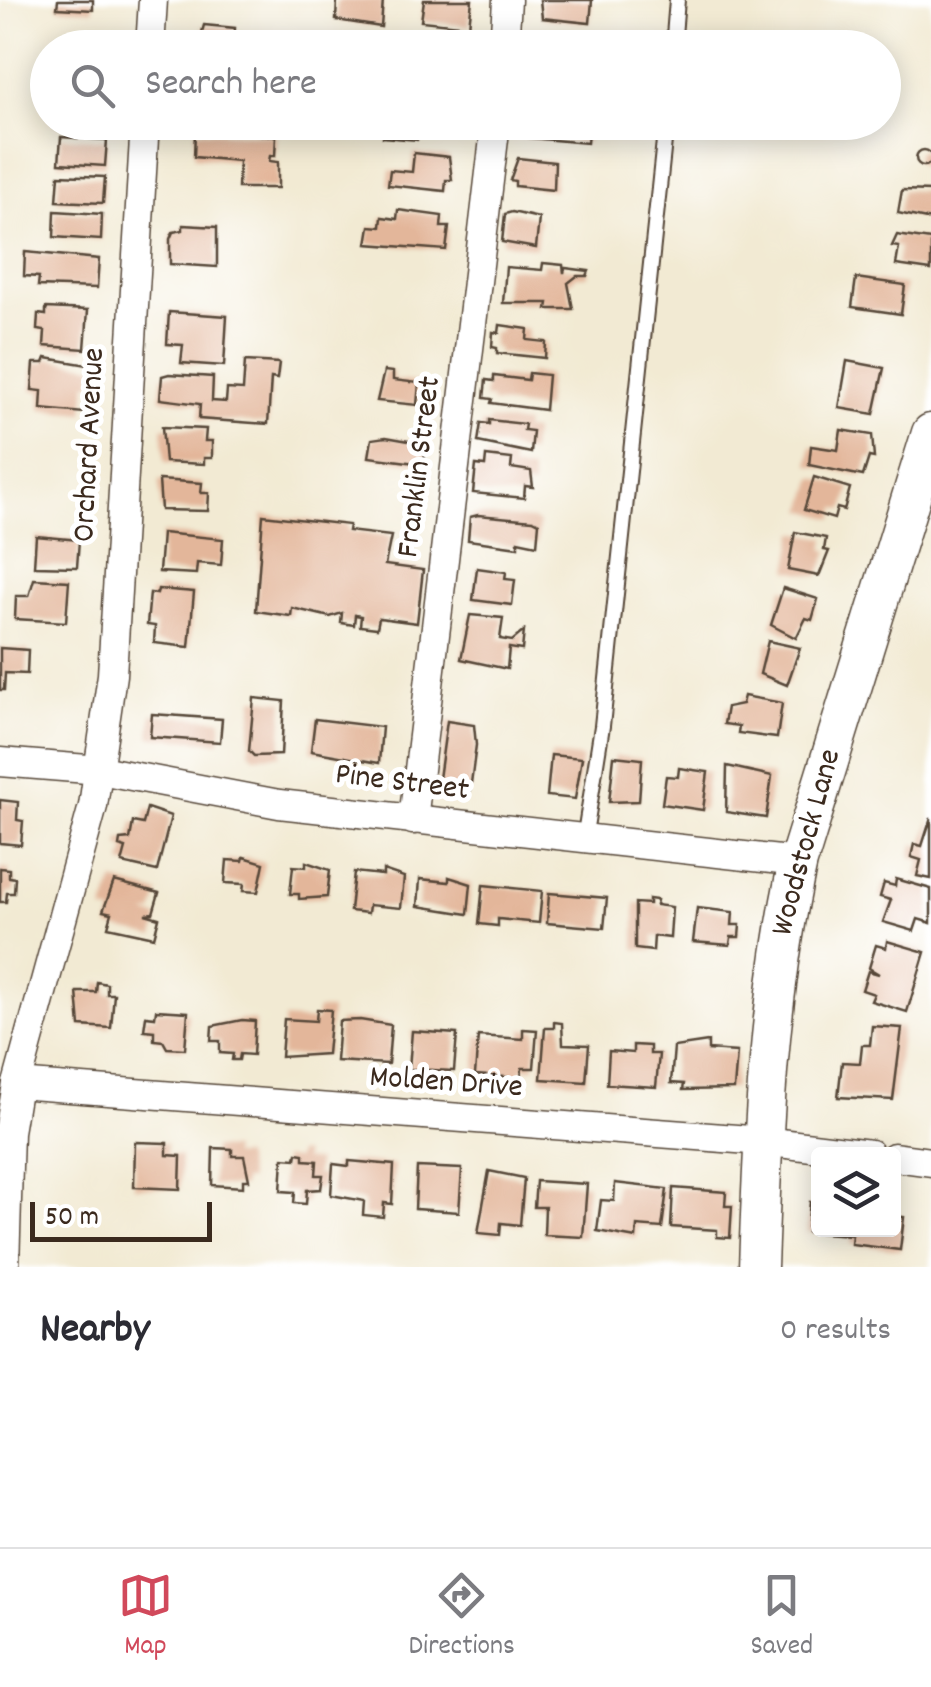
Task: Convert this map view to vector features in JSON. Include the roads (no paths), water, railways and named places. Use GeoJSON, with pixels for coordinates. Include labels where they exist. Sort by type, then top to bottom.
{"type":"FeatureCollection","features":[{"type":"Feature","properties":{"kind":"street"},"geometry":{"type":"LineString","coordinates":[[151,30],[153,0]]}},
{"type":"Feature","properties":{"kind":"street"},"geometry":{"type":"LineString","coordinates":[[505,30],[506,0]]}},
{"type":"Feature","properties":{"kind":"street","name":"Orchard Avenue"},"geometry":{"type":"LineString","coordinates":[[5,1267],[8,1150],[17,1084],[100,770],[112,675],[145,140]]}},
{"type":"Feature","properties":{"kind":"street","name":"Franklin Street"},"geometry":{"type":"LineString","coordinates":[[413,820],[494,140]]}},
{"type":"Feature","properties":{"kind":"street","name":"Woodstock Lane"},"geometry":{"type":"LineString","coordinates":[[758,1267],[772,1000],[798,862],[931,433]]}},
{"type":"Feature","properties":{"kind":"street","name":"Pine Street"},"geometry":{"type":"LineString","coordinates":[[0,762],[100,770],[280,804],[798,862]]}},
{"type":"Feature","properties":{"kind":"street","name":"Molden Drive"},"geometry":{"type":"LineString","coordinates":[[17,1084],[812,1147]]}},
{"type":"Feature","properties":{"kind":"street"},"geometry":{"type":"LineString","coordinates":[[901,1159],[931,1162]]}},
{"type":"Feature","properties":{"kind":"lane"},"geometry":{"type":"LineString","coordinates":[[674,30],[677,0]]}},
{"type":"Feature","properties":{"kind":"lane"},"geometry":{"type":"LineString","coordinates":[[584,840],[606,688],[664,140]]}}]}
